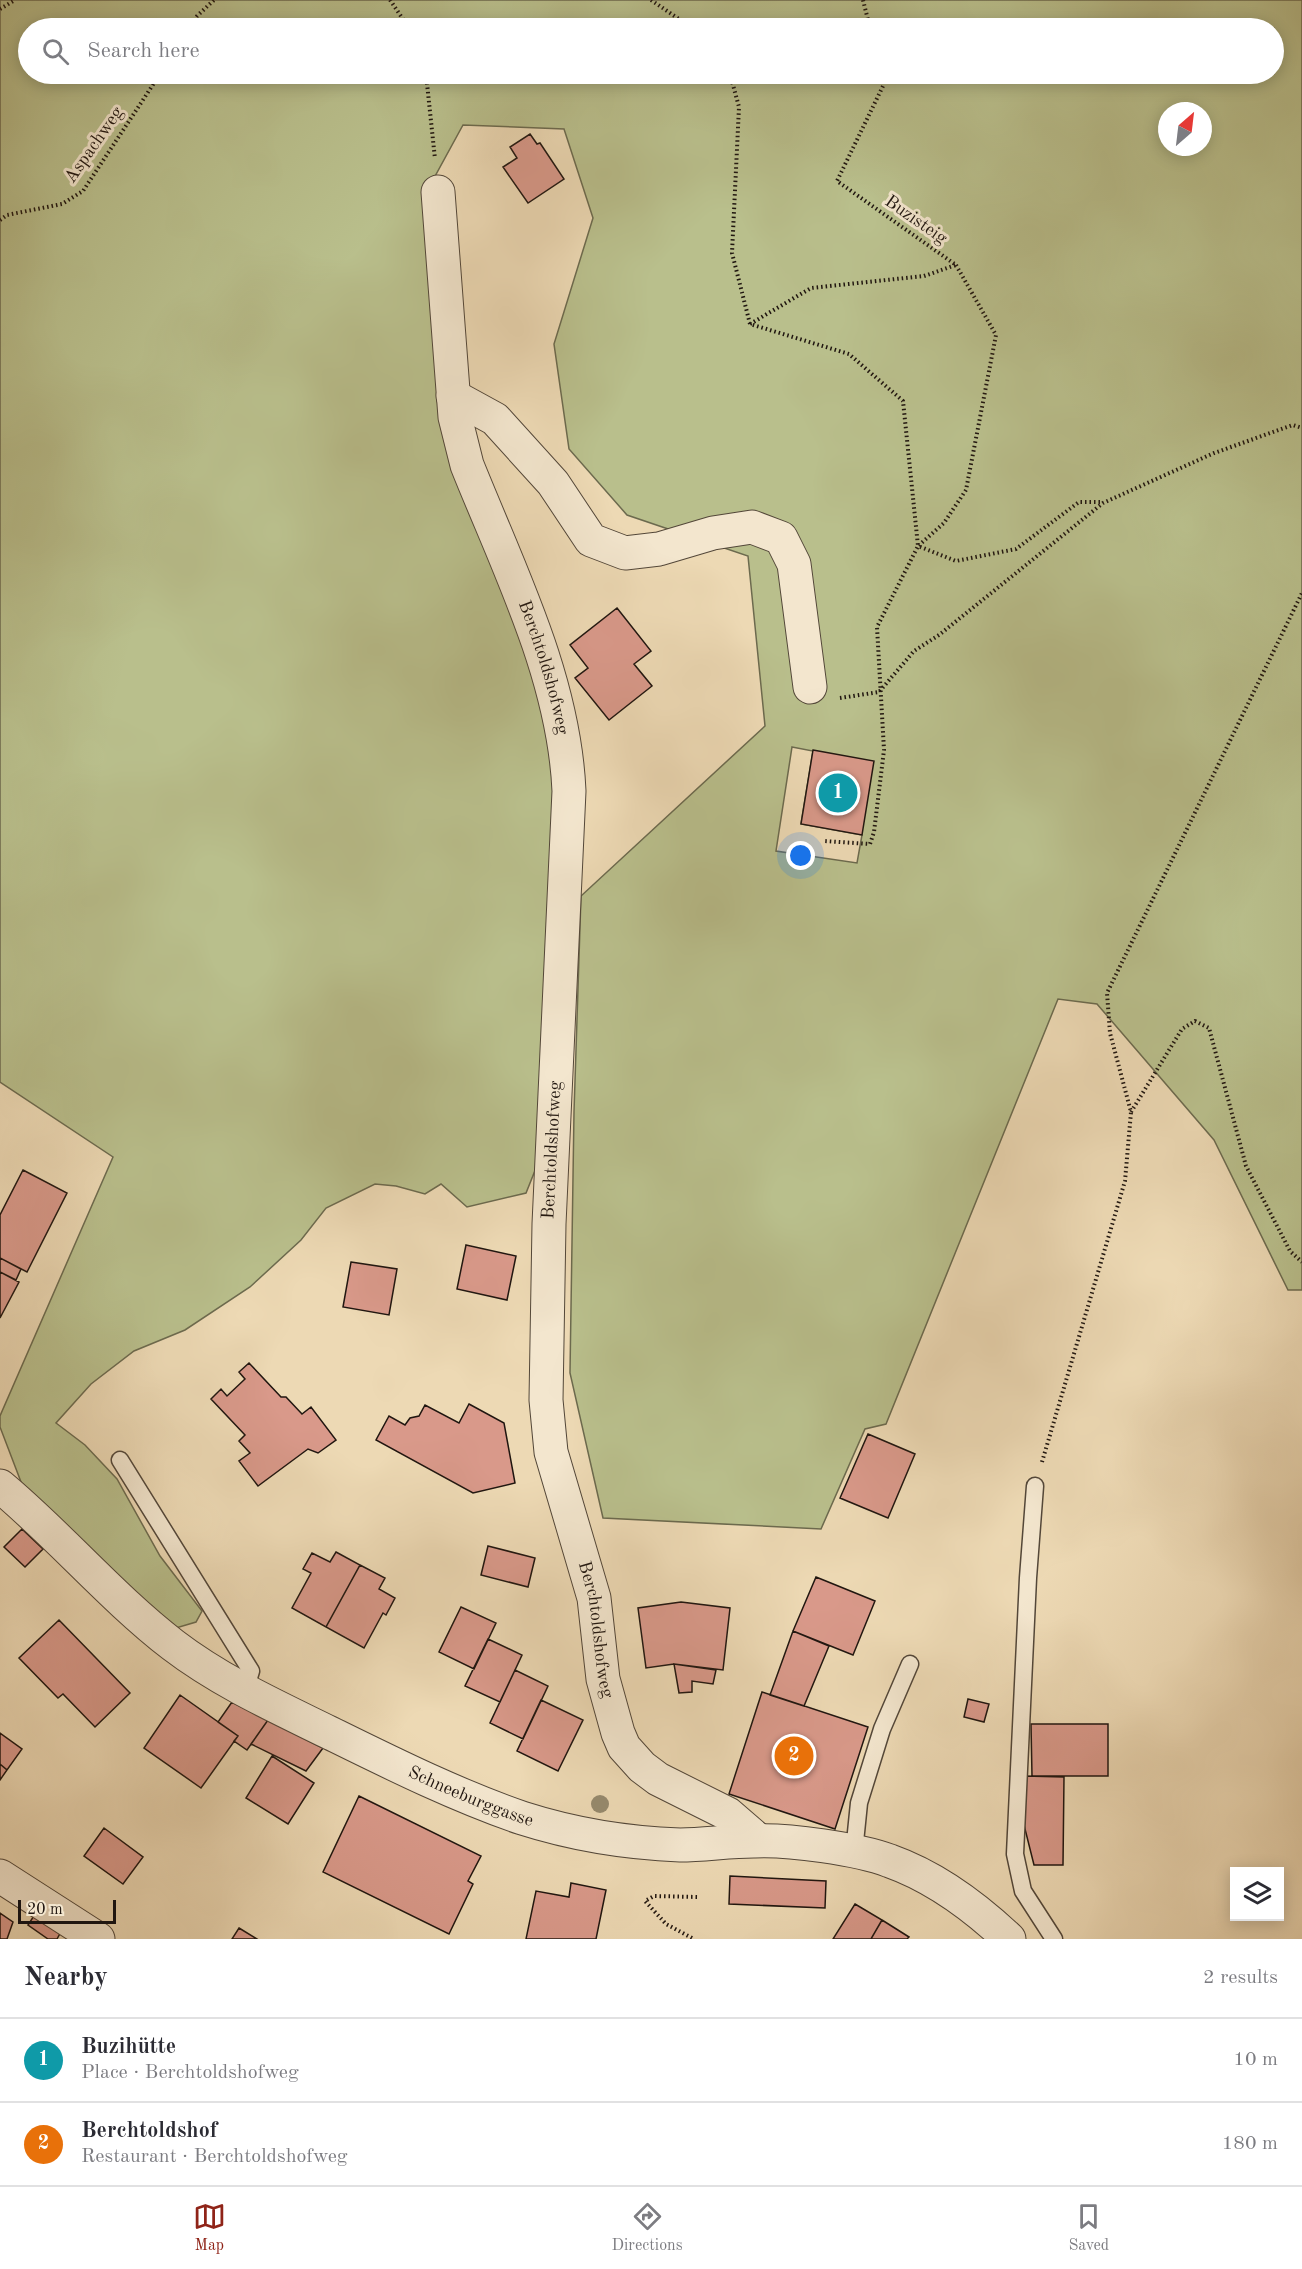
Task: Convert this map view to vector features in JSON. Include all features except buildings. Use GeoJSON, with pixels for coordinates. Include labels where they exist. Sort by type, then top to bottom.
{"type":"FeatureCollection","features":[{"type":"Feature","properties":{"kind":"street","name":"Berchtoldshofweg"},"geometry":{"type":"LineString","coordinates":[[438,192],[453,396],[462,449],[548,671],[562,725],[568,767],[569,791],[549,1224],[546,1400],[551,1452],[594,1598],[603,1679],[624,1747],[642,1767],[658,1779],[728,1814],[758,1840]]}},
{"type":"Feature","properties":{"kind":"street"},"geometry":{"type":"LineString","coordinates":[[453,396],[495,419],[554,483],[591,540],[625,553],[659,549],[713,533],[752,527],[781,538],[794,564],[810,687]]}},
{"type":"Feature","properties":{"kind":"street","name":"Schneeburggasse"},"geometry":{"type":"LineString","coordinates":[[0,1486],[173,1644],[245,1691],[415,1774],[534,1821],[583,1833],[649,1843],[683,1845],[758,1840],[854,1852],[888,1860],[963,1899],[1009,1939]]}},
{"type":"Feature","properties":{"kind":"street"},"geometry":{"type":"LineString","coordinates":[[0,1876],[98,1939]]}},
{"type":"Feature","properties":{"kind":"lane"},"geometry":{"type":"LineString","coordinates":[[120,1460],[251,1671],[245,1691]]}},
{"type":"Feature","properties":{"kind":"lane"},"geometry":{"type":"LineString","coordinates":[[1035,1486],[1023,1659],[1015,1854],[1023,1891],[1054,1939]]}},
{"type":"Feature","properties":{"kind":"lane"},"geometry":{"type":"LineString","coordinates":[[854,1852],[862,1792],[882,1729],[910,1664]]}},
{"type":"Feature","properties":{"kind":"path"},"geometry":{"type":"LineString","coordinates":[[0,9],[15,0]]}},
{"type":"Feature","properties":{"kind":"path"},"geometry":{"type":"LineString","coordinates":[[196,18],[214,0]]}},
{"type":"Feature","properties":{"kind":"path"},"geometry":{"type":"LineString","coordinates":[[390,0],[402,18]]}},
{"type":"Feature","properties":{"kind":"path"},"geometry":{"type":"LineString","coordinates":[[651,0],[677,18]]}},
{"type":"Feature","properties":{"kind":"path"},"geometry":{"type":"LineString","coordinates":[[863,0],[868,18]]}},
{"type":"Feature","properties":{"kind":"path","name":"Aspachweg"},"geometry":{"type":"LineString","coordinates":[[0,220],[8,215],[62,204],[83,191],[153,84]]}},
{"type":"Feature","properties":{"kind":"path"},"geometry":{"type":"LineString","coordinates":[[427,84],[438,192]]}},
{"type":"Feature","properties":{"kind":"path"},"geometry":{"type":"LineString","coordinates":[[732,84],[739,107],[732,253],[750,324],[849,354],[903,401],[918,546]]}},
{"type":"Feature","properties":{"kind":"path","name":"Buzisteig"},"geometry":{"type":"LineString","coordinates":[[883,84],[837,181],[956,265]]}},
{"type":"Feature","properties":{"kind":"path"},"geometry":{"type":"LineString","coordinates":[[824,841],[870,844],[874,832],[884,750],[879,692],[878,627],[918,546],[944,523],[966,490],[996,335],[956,265]]}},
{"type":"Feature","properties":{"kind":"path","name":"Buzisteig"},"geometry":{"type":"LineString","coordinates":[[750,324],[811,288],[924,276],[956,265]]}},
{"type":"Feature","properties":{"kind":"path"},"geometry":{"type":"LineString","coordinates":[[879,692],[914,651],[974,607],[1103,502],[1214,453],[1293,425],[1302,428]]}},
{"type":"Feature","properties":{"kind":"path"},"geometry":{"type":"LineString","coordinates":[[918,546],[956,561],[1016,549],[1079,502],[1103,502]]}},
{"type":"Feature","properties":{"kind":"path"},"geometry":{"type":"LineString","coordinates":[[1035,1486],[1125,1180],[1131,1112],[1110,1033],[1107,993],[1302,592]]}},
{"type":"Feature","properties":{"kind":"path"},"geometry":{"type":"LineString","coordinates":[[1131,1112],[1182,1029],[1195,1021],[1209,1028],[1246,1166],[1290,1251],[1302,1262]]}},
{"type":"Feature","properties":{"kind":"path"},"geometry":{"type":"LineString","coordinates":[[692,1938],[666,1924],[645,1901],[654,1896],[698,1897]]}},
{"type":"Feature","properties":{"kind":"green space"},"geometry":{"type":"Polygon","coordinates":[[[0,0],[1302,0],[1302,1290],[1288,1290],[1214,1140],[1097,1004],[1058,999],[886,1424],[865,1429],[821,1529],[603,1518],[570,1373],[574,1112],[581,896],[765,726],[748,556],[627,515],[569,449],[554,344],[593,218],[564,129],[463,125],[427,191],[438,358],[559,747],[536,1168],[526,1193],[467,1207],[441,1184],[425,1194],[396,1186],[375,1184],[326,1208],[301,1240],[250,1287],[185,1330],[134,1351],[91,1384],[56,1423],[85,1445],[117,1479],[160,1556],[202,1611],[196,1622],[176,1628],[26,1495],[0,1427],[0,1416],[113,1157],[0,1082],[0,0]],[[792,747],[776,851],[857,863],[862,835],[801,824],[813,751],[792,747]]]}},
{"type":"Feature","properties":{"kind":"place","name":"Buzihütte"},"geometry":{"type":"Point","coordinates":[838,793]}},
{"type":"Feature","properties":{"kind":"place","name":"Berchtoldshof"},"geometry":{"type":"Point","coordinates":[794,1756]}}]}
